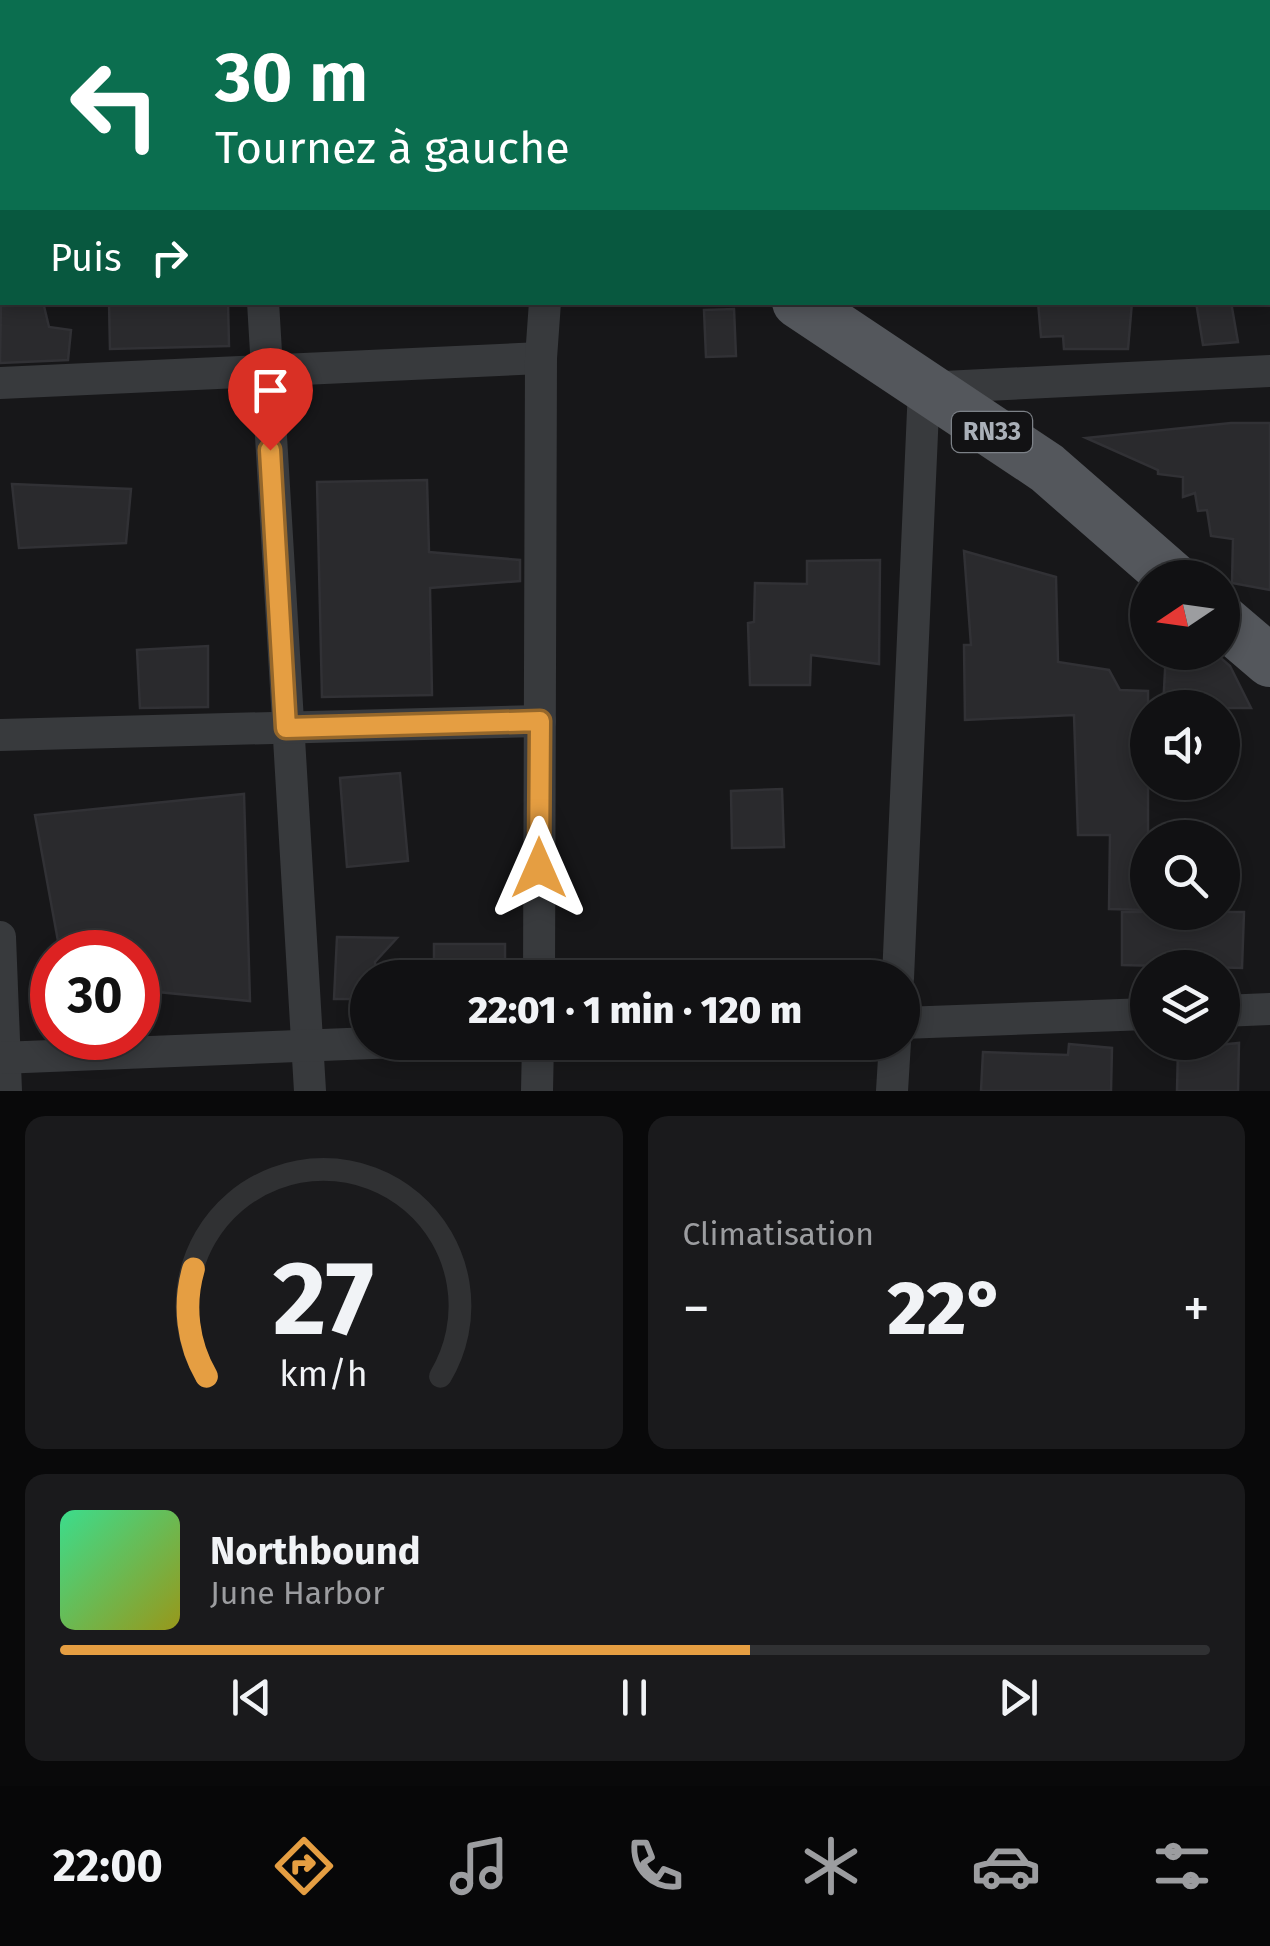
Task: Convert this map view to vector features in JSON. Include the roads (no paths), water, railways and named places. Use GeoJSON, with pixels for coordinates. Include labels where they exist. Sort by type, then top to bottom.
{"type":"FeatureCollection","features":[{"type":"Feature","properties":{"kind":"main road","name":"RN33"},"geometry":{"type":"LineString","coordinates":[[802,305],[1047,468],[1153,560]]}},
{"type":"Feature","properties":{"kind":"main road"},"geometry":{"type":"LineString","coordinates":[[1240,635],[1270,661]]}},
{"type":"Feature","properties":{"kind":"street"},"geometry":{"type":"LineString","coordinates":[[263,305],[310,1091]]}},
{"type":"Feature","properties":{"kind":"street"},"geometry":{"type":"LineString","coordinates":[[539,960],[541,358],[545,305]]}},
{"type":"Feature","properties":{"kind":"street"},"geometry":{"type":"LineString","coordinates":[[0,383],[541,358]]}},
{"type":"Feature","properties":{"kind":"street"},"geometry":{"type":"LineString","coordinates":[[899,960],[924,388],[1270,370]]}},
{"type":"Feature","properties":{"kind":"street"},"geometry":{"type":"LineString","coordinates":[[0,735],[540,721]]}},
{"type":"Feature","properties":{"kind":"street"},"geometry":{"type":"LineString","coordinates":[[0,936],[6,1091]]}},
{"type":"Feature","properties":{"kind":"street"},"geometry":{"type":"LineString","coordinates":[[1240,1010],[1270,1009]]}},
{"type":"Feature","properties":{"kind":"street"},"geometry":{"type":"LineString","coordinates":[[920,1022],[1130,1015]]}},
{"type":"Feature","properties":{"kind":"street"},"geometry":{"type":"LineString","coordinates":[[2,1058],[350,1044]]}},
{"type":"Feature","properties":{"kind":"street"},"geometry":{"type":"LineString","coordinates":[[537,1091],[538,1060]]}},
{"type":"Feature","properties":{"kind":"street"},"geometry":{"type":"LineString","coordinates":[[892,1091],[894,1060]]}}]}
